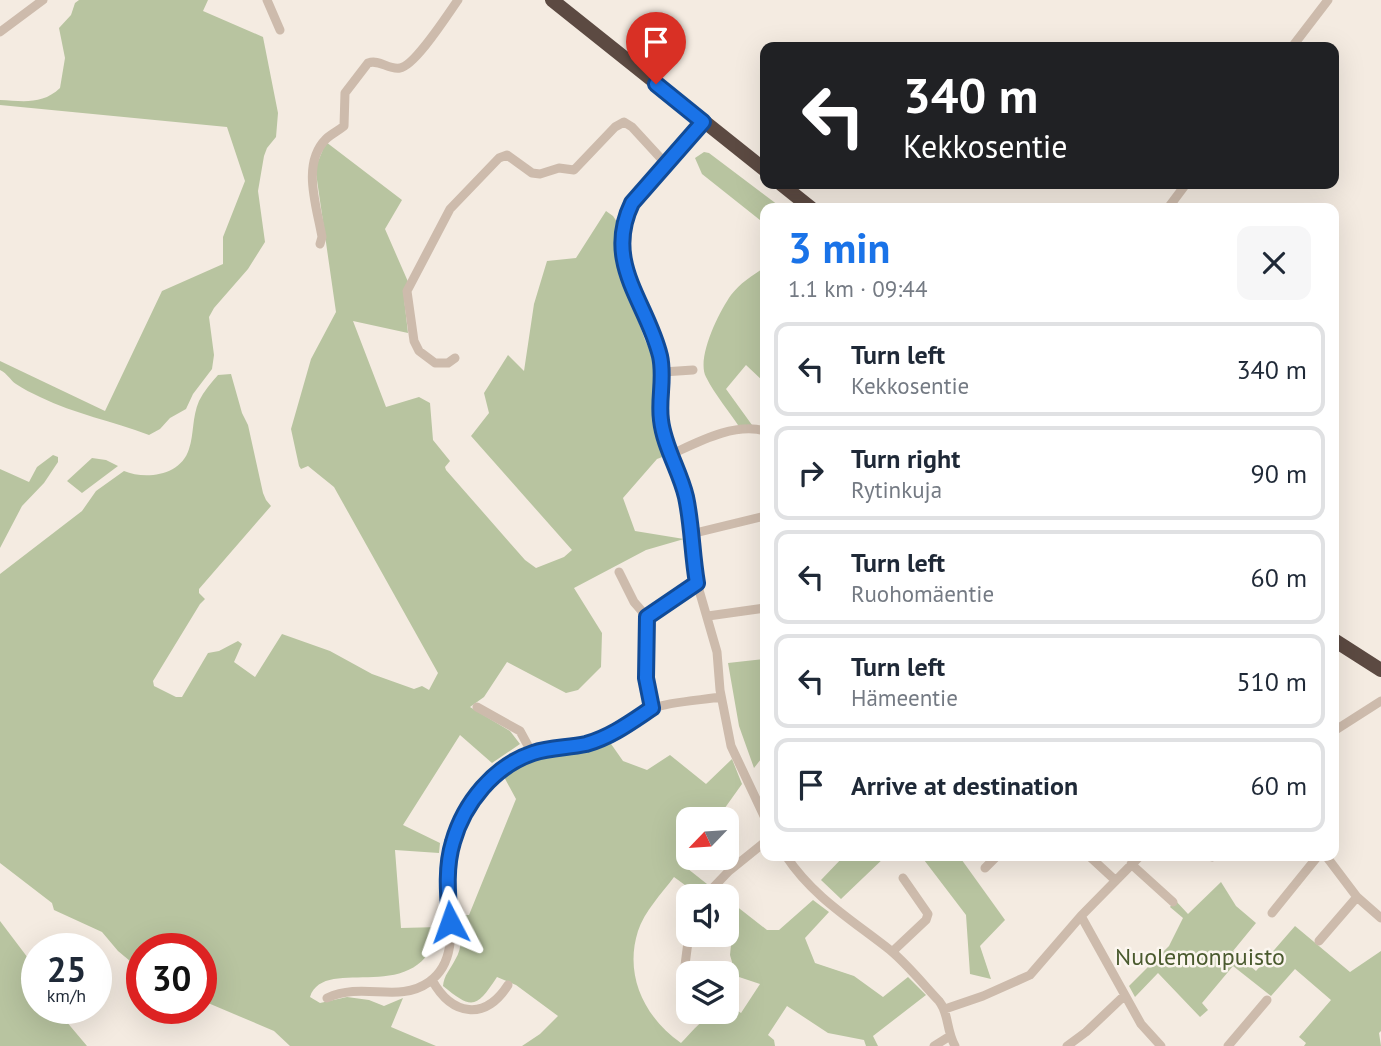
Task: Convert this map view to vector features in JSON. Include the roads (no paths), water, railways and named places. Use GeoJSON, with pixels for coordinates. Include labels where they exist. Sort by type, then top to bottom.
{"type":"FeatureCollection","features":[{"type":"Feature","properties":{"kind":"highway"},"geometry":{"type":"LineString","coordinates":[[552,0],[760,166]]}},
{"type":"Feature","properties":{"kind":"highway"},"geometry":{"type":"LineString","coordinates":[[787,189],[805,203]]}},
{"type":"Feature","properties":{"kind":"highway"},"geometry":{"type":"LineString","coordinates":[[1339,643],[1381,670]]}},
{"type":"Feature","properties":{"kind":"street"},"geometry":{"type":"LineString","coordinates":[[0,32],[43,0]]}},
{"type":"Feature","properties":{"kind":"street"},"geometry":{"type":"LineString","coordinates":[[268,0],[280,30]]}},
{"type":"Feature","properties":{"kind":"street"},"geometry":{"type":"LineString","coordinates":[[320,244],[311,167],[326,138],[344,126],[345,93],[368,63],[373,61],[397,69],[410,64],[458,0]]}},
{"type":"Feature","properties":{"kind":"street"},"geometry":{"type":"LineString","coordinates":[[1296,42],[1328,0]]}},
{"type":"Feature","properties":{"kind":"street"},"geometry":{"type":"LineString","coordinates":[[455,358],[448,363],[435,363],[419,351],[414,341],[407,291],[450,209],[499,158],[507,155],[532,173],[540,174],[559,168],[574,170],[615,127],[624,122],[632,127],[666,164]]}},
{"type":"Feature","properties":{"kind":"street"},"geometry":{"type":"LineString","coordinates":[[703,122],[632,203],[625,217],[623,243],[626,271],[659,353],[663,372],[660,393],[661,421],[685,495],[697,583],[718,652],[721,697],[731,746],[760,807]]}},
{"type":"Feature","properties":{"kind":"street"},"geometry":{"type":"LineString","coordinates":[[663,372],[693,370]]}},
{"type":"Feature","properties":{"kind":"street"},"geometry":{"type":"LineString","coordinates":[[672,454],[699,442],[733,432],[760,429]]}},
{"type":"Feature","properties":{"kind":"street"},"geometry":{"type":"LineString","coordinates":[[691,534],[760,517]]}},
{"type":"Feature","properties":{"kind":"street"},"geometry":{"type":"LineString","coordinates":[[619,572],[634,602],[647,617],[646,678],[652,708]]}},
{"type":"Feature","properties":{"kind":"street"},"geometry":{"type":"LineString","coordinates":[[647,617],[697,583]]}},
{"type":"Feature","properties":{"kind":"street"},"geometry":{"type":"LineString","coordinates":[[708,616],[760,609]]}},
{"type":"Feature","properties":{"kind":"street"},"geometry":{"type":"LineString","coordinates":[[327,998],[353,990],[400,993],[416,989],[432,980],[442,966],[451,939],[447,884],[452,842],[462,818],[489,780],[532,753],[586,744],[606,737],[652,708],[721,697]]}},
{"type":"Feature","properties":{"kind":"street"},"geometry":{"type":"LineString","coordinates":[[1339,728],[1381,701]]}},
{"type":"Feature","properties":{"kind":"street"},"geometry":{"type":"LineString","coordinates":[[477,706],[520,731],[532,753]]}},
{"type":"Feature","properties":{"kind":"street"},"geometry":{"type":"LineString","coordinates":[[717,884],[760,846]]}},
{"type":"Feature","properties":{"kind":"street"},"geometry":{"type":"LineString","coordinates":[[790,861],[825,901],[892,952],[946,1009],[950,1036],[955,1046]]}},
{"type":"Feature","properties":{"kind":"street"},"geometry":{"type":"LineString","coordinates":[[985,867],[992,861]]}},
{"type":"Feature","properties":{"kind":"street"},"geometry":{"type":"LineString","coordinates":[[1094,861],[1115,880]]}},
{"type":"Feature","properties":{"kind":"street"},"geometry":{"type":"LineString","coordinates":[[946,1009],[1030,975],[1081,916],[1134,861]]}},
{"type":"Feature","properties":{"kind":"street"},"geometry":{"type":"LineString","coordinates":[[1272,912],[1314,861]]}},
{"type":"Feature","properties":{"kind":"street"},"geometry":{"type":"LineString","coordinates":[[1330,861],[1357,897],[1381,918]]}},
{"type":"Feature","properties":{"kind":"street"},"geometry":{"type":"LineString","coordinates":[[1131,864],[1173,902]]}},
{"type":"Feature","properties":{"kind":"street"},"geometry":{"type":"LineString","coordinates":[[892,952],[926,920],[928,914],[903,878]]}},
{"type":"Feature","properties":{"kind":"street"},"geometry":{"type":"LineString","coordinates":[[1319,941],[1357,897]]}},
{"type":"Feature","properties":{"kind":"street"},"geometry":{"type":"LineString","coordinates":[[1081,916],[1141,1024],[1161,1046]]}},
{"type":"Feature","properties":{"kind":"street"},"geometry":{"type":"LineString","coordinates":[[432,980],[445,999],[467,1010],[477,1010],[489,1004],[500,997],[508,985]]}},
{"type":"Feature","properties":{"kind":"street"},"geometry":{"type":"LineString","coordinates":[[1068,1046],[1125,995]]}},
{"type":"Feature","properties":{"kind":"street"},"geometry":{"type":"LineString","coordinates":[[1228,1046],[1267,1000]]}},
{"type":"Feature","properties":{"kind":"street"},"geometry":{"type":"LineString","coordinates":[[934,1046],[950,1036]]}},
{"type":"Feature","properties":{"kind":"park label","name":"Nuolemonpuisto"},"geometry":{"type":"Point","coordinates":[1200,956]}}]}
